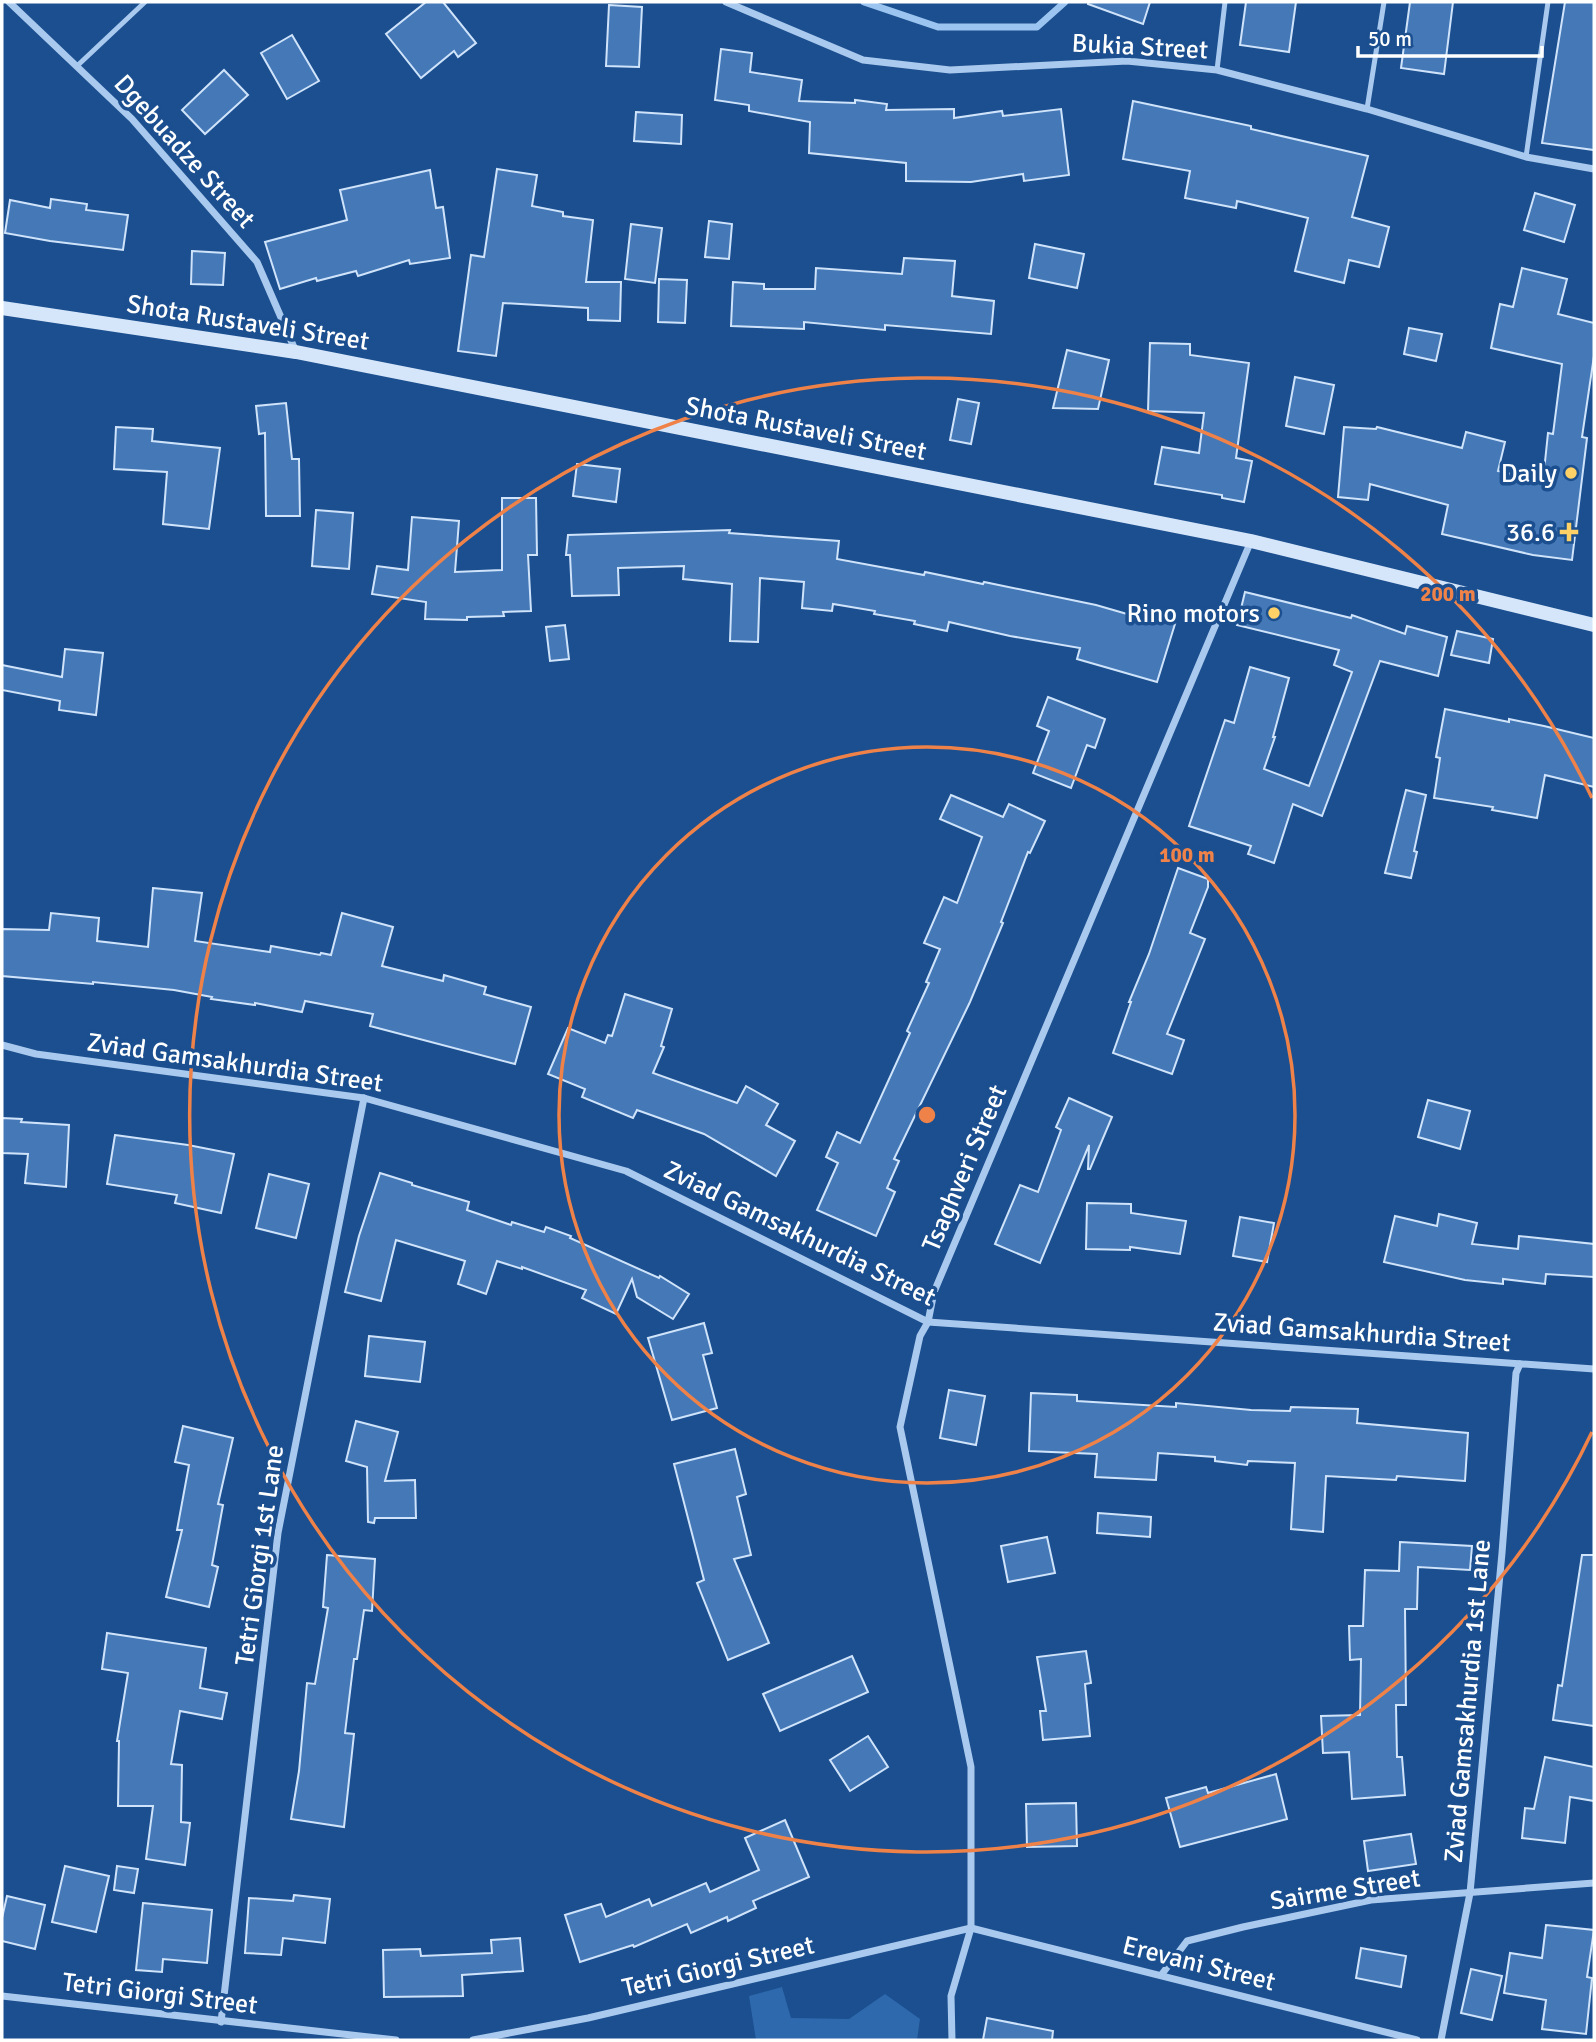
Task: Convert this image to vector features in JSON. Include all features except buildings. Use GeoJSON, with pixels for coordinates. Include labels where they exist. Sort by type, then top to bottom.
{"type":"FeatureCollection","features":[{"type":"Feature","properties":{"kind":"main road","name":"Shota Rustaveli Street"},"geometry":{"type":"LineString","coordinates":[[2,308],[296,352],[1251,541],[1594,625]]}},
{"type":"Feature","properties":{"kind":"street","name":"Dgebuadze Street"},"geometry":{"type":"LineString","coordinates":[[9,2],[132,119],[257,262],[296,352]]}},
{"type":"Feature","properties":{"kind":"street","name":"Bukia Street"},"geometry":{"type":"LineString","coordinates":[[726,2],[863,60],[950,70],[1127,61],[1217,70],[1367,109],[1526,157],[1594,169]]}},
{"type":"Feature","properties":{"kind":"street","name":"Tsaghveri Street"},"geometry":{"type":"LineString","coordinates":[[952,2040],[951,1996],[971,1928],[971,1768],[900,1427],[920,1336],[928,1322],[934,1292],[1251,541]]}},
{"type":"Feature","properties":{"kind":"street","name":"Zviad Gamsakhurdia Street"},"geometry":{"type":"LineString","coordinates":[[2,1045],[36,1054],[364,1098],[626,1171],[928,1322],[1594,1368]]}},
{"type":"Feature","properties":{"kind":"street","name":"Tetri Giorgi 1st Lane"},"geometry":{"type":"LineString","coordinates":[[221,2022],[278,1533],[364,1098]]}},
{"type":"Feature","properties":{"kind":"street","name":"Zviad Gamsakhurdia 1st Lane"},"geometry":{"type":"LineString","coordinates":[[1441,2040],[1471,1893],[1516,1373],[1520,1364]]}},
{"type":"Feature","properties":{"kind":"street","name":"Sairme Street"},"geometry":{"type":"LineString","coordinates":[[1162,1974],[1187,1941],[1371,1900],[1594,1883]]}},
{"type":"Feature","properties":{"kind":"street","name":"Tetri Giorgi Street"},"geometry":{"type":"LineString","coordinates":[[474,2040],[588,2018],[971,1928]]}},
{"type":"Feature","properties":{"kind":"street","name":"Erevani Street"},"geometry":{"type":"LineString","coordinates":[[971,1928],[1417,2040]]}},
{"type":"Feature","properties":{"kind":"street","name":"Tetri Giorgi Street"},"geometry":{"type":"LineString","coordinates":[[2,1996],[396,2040]]}},
{"type":"Feature","properties":{"kind":"lane"},"geometry":{"type":"LineString","coordinates":[[77,66],[145,2]]}},
{"type":"Feature","properties":{"kind":"lane"},"geometry":{"type":"LineString","coordinates":[[1217,70],[1225,2]]}},
{"type":"Feature","properties":{"kind":"lane"},"geometry":{"type":"LineString","coordinates":[[1367,109],[1384,2]]}},
{"type":"Feature","properties":{"kind":"lane"},"geometry":{"type":"LineString","coordinates":[[1526,157],[1548,2]]}},
{"type":"Feature","properties":{"kind":"shaded area"},"geometry":{"type":"Polygon","coordinates":[[[782,1987],[791,2018],[849,2019],[885,1994],[920,2019],[917,2040],[756,2040],[749,1996],[782,1987]]]}},
{"type":"Feature","properties":{"kind":"waterway"},"geometry":{"type":"LineString","coordinates":[[864,2],[938,27],[1037,27],[1065,2]]}},
{"type":"Feature","properties":{"kind":"place","name":"Daily"},"geometry":{"type":"Point","coordinates":[1571,473]}},
{"type":"Feature","properties":{"kind":"place","name":"36.6"},"geometry":{"type":"Point","coordinates":[1569,532]}},
{"type":"Feature","properties":{"kind":"place","name":"Rino motors"},"geometry":{"type":"Point","coordinates":[1274,613]}}]}
